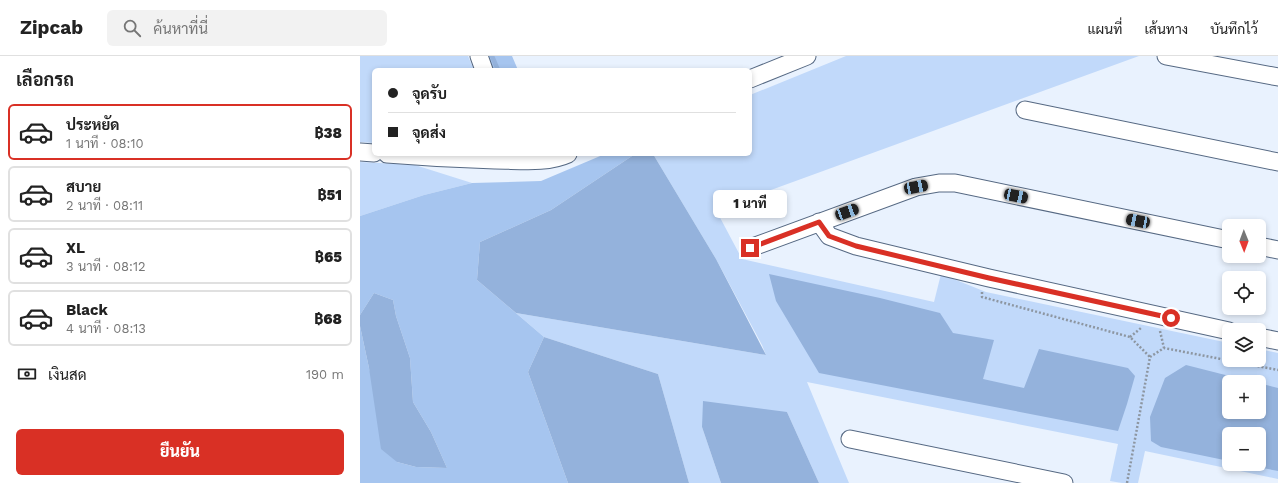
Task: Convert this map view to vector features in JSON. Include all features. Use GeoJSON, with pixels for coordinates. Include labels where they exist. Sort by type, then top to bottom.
{"type":"FeatureCollection","features":[{"type":"Feature","properties":{"kind":"street"},"geometry":{"type":"LineString","coordinates":[[479,56],[483,68]]}},
{"type":"Feature","properties":{"kind":"street"},"geometry":{"type":"LineString","coordinates":[[752,78],[804,56]]}},
{"type":"Feature","properties":{"kind":"street"},"geometry":{"type":"LineString","coordinates":[[1166,56],[1278,77]]}},
{"type":"Feature","properties":{"kind":"street"},"geometry":{"type":"LineString","coordinates":[[1025,110],[1278,162]]}},
{"type":"Feature","properties":{"kind":"street"},"geometry":{"type":"LineString","coordinates":[[360,152],[372,153]]}},
{"type":"Feature","properties":{"kind":"street"},"geometry":{"type":"LineString","coordinates":[[413,156],[452,159],[509,157],[543,161],[563,156]]}},
{"type":"Feature","properties":{"kind":"street"},"geometry":{"type":"LineString","coordinates":[[750,248],[916,187],[939,183],[955,183],[1222,239]]}},
{"type":"Feature","properties":{"kind":"street"},"geometry":{"type":"LineString","coordinates":[[819,222],[829,236],[856,246],[1222,329]]}},
{"type":"Feature","properties":{"kind":"street"},"geometry":{"type":"LineString","coordinates":[[1266,247],[1278,250]]}},
{"type":"Feature","properties":{"kind":"street"},"geometry":{"type":"LineString","coordinates":[[1266,338],[1278,341]]}},
{"type":"Feature","properties":{"kind":"street"},"geometry":{"type":"LineString","coordinates":[[850,439],[1064,483]]}},
{"type":"Feature","properties":{"kind":"path"},"geometry":{"type":"LineString","coordinates":[[983,276],[982,297],[1130,337],[1150,357]]}},
{"type":"Feature","properties":{"kind":"path"},"geometry":{"type":"LineString","coordinates":[[1127,483],[1150,357],[1164,348],[1278,370]]}},
{"type":"Feature","properties":{"kind":"shaded area"},"geometry":{"type":"Polygon","coordinates":[[[360,56],[468,56],[473,68],[372,68],[372,143],[360,142],[360,56]]]}},
{"type":"Feature","properties":{"kind":"shaded area"},"geometry":{"type":"Polygon","coordinates":[[[484,56],[512,56],[517,68],[488,68],[484,56]]]}},
{"type":"Feature","properties":{"kind":"shaded area"},"geometry":{"type":"Polygon","coordinates":[[[846,56],[1139,56],[716,210],[742,259],[934,302],[941,274],[986,292],[1222,342],[1222,367],[1266,367],[1266,350],[1278,353],[1278,479],[1240,471],[1266,471],[1266,427],[1222,427],[1222,467],[1145,451],[1138,483],[1122,483],[1110,481],[1118,444],[807,382],[849,483],[819,483],[787,412],[702,427],[721,483],[689,483],[658,374],[544,337],[516,313],[766,355],[716,259],[654,156],[752,156],[752,94],[846,56]]]}},
{"type":"Feature","properties":{"kind":"shaded area"},"geometry":{"type":"Polygon","coordinates":[[[600,156],[632,156],[551,210],[480,242],[477,280],[544,337],[528,372],[568,483],[360,483],[360,326],[369,368],[397,462],[416,467],[447,468],[431,432],[413,402],[410,358],[396,316],[393,300],[374,293],[360,315],[360,216],[424,195],[472,183],[541,181],[600,156]]]}},
{"type":"Feature","properties":{"kind":"shaded area"},"geometry":{"type":"Polygon","coordinates":[[[632,156],[654,156],[716,259],[766,355],[516,313],[477,280],[480,242],[551,210],[632,156]]]}},
{"type":"Feature","properties":{"kind":"shaded area"},"geometry":{"type":"Polygon","coordinates":[[[360,162],[415,165],[472,183],[424,195],[360,216],[360,162]]]}},
{"type":"Feature","properties":{"kind":"shaded area"},"geometry":{"type":"Polygon","coordinates":[[[769,274],[880,298],[940,313],[953,333],[994,340],[983,379],[1024,388],[1039,349],[1128,368],[1135,376],[1118,431],[819,373],[776,301],[769,274]]]}},
{"type":"Feature","properties":{"kind":"shaded area"},"geometry":{"type":"Polygon","coordinates":[[[374,293],[393,300],[396,316],[410,358],[413,402],[431,432],[447,468],[416,467],[397,462],[381,449],[369,368],[360,326],[360,315],[374,293]]]}},
{"type":"Feature","properties":{"kind":"shaded area"},"geometry":{"type":"Polygon","coordinates":[[[544,337],[658,374],[689,483],[568,483],[528,372],[544,337]]]}},
{"type":"Feature","properties":{"kind":"shaded area"},"geometry":{"type":"Polygon","coordinates":[[[1186,365],[1225,375],[1222,375],[1222,419],[1266,419],[1266,385],[1278,388],[1278,471],[1266,469],[1266,427],[1222,427],[1222,460],[1161,447],[1151,441],[1150,417],[1165,378],[1186,365]]]}},
{"type":"Feature","properties":{"kind":"shaded area"},"geometry":{"type":"Polygon","coordinates":[[[703,401],[787,412],[819,483],[721,483],[702,427],[703,401]]]}},
{"type":"Feature","properties":{"kind":"waterway"},"geometry":{"type":"LineString","coordinates":[[492,56],[497,68]]}},
{"type":"Feature","properties":{"kind":"route"},"geometry":{"type":"LineString","coordinates":[[750,248],[819,222],[829,236],[856,246],[989,278],[1171,318]]}}]}
